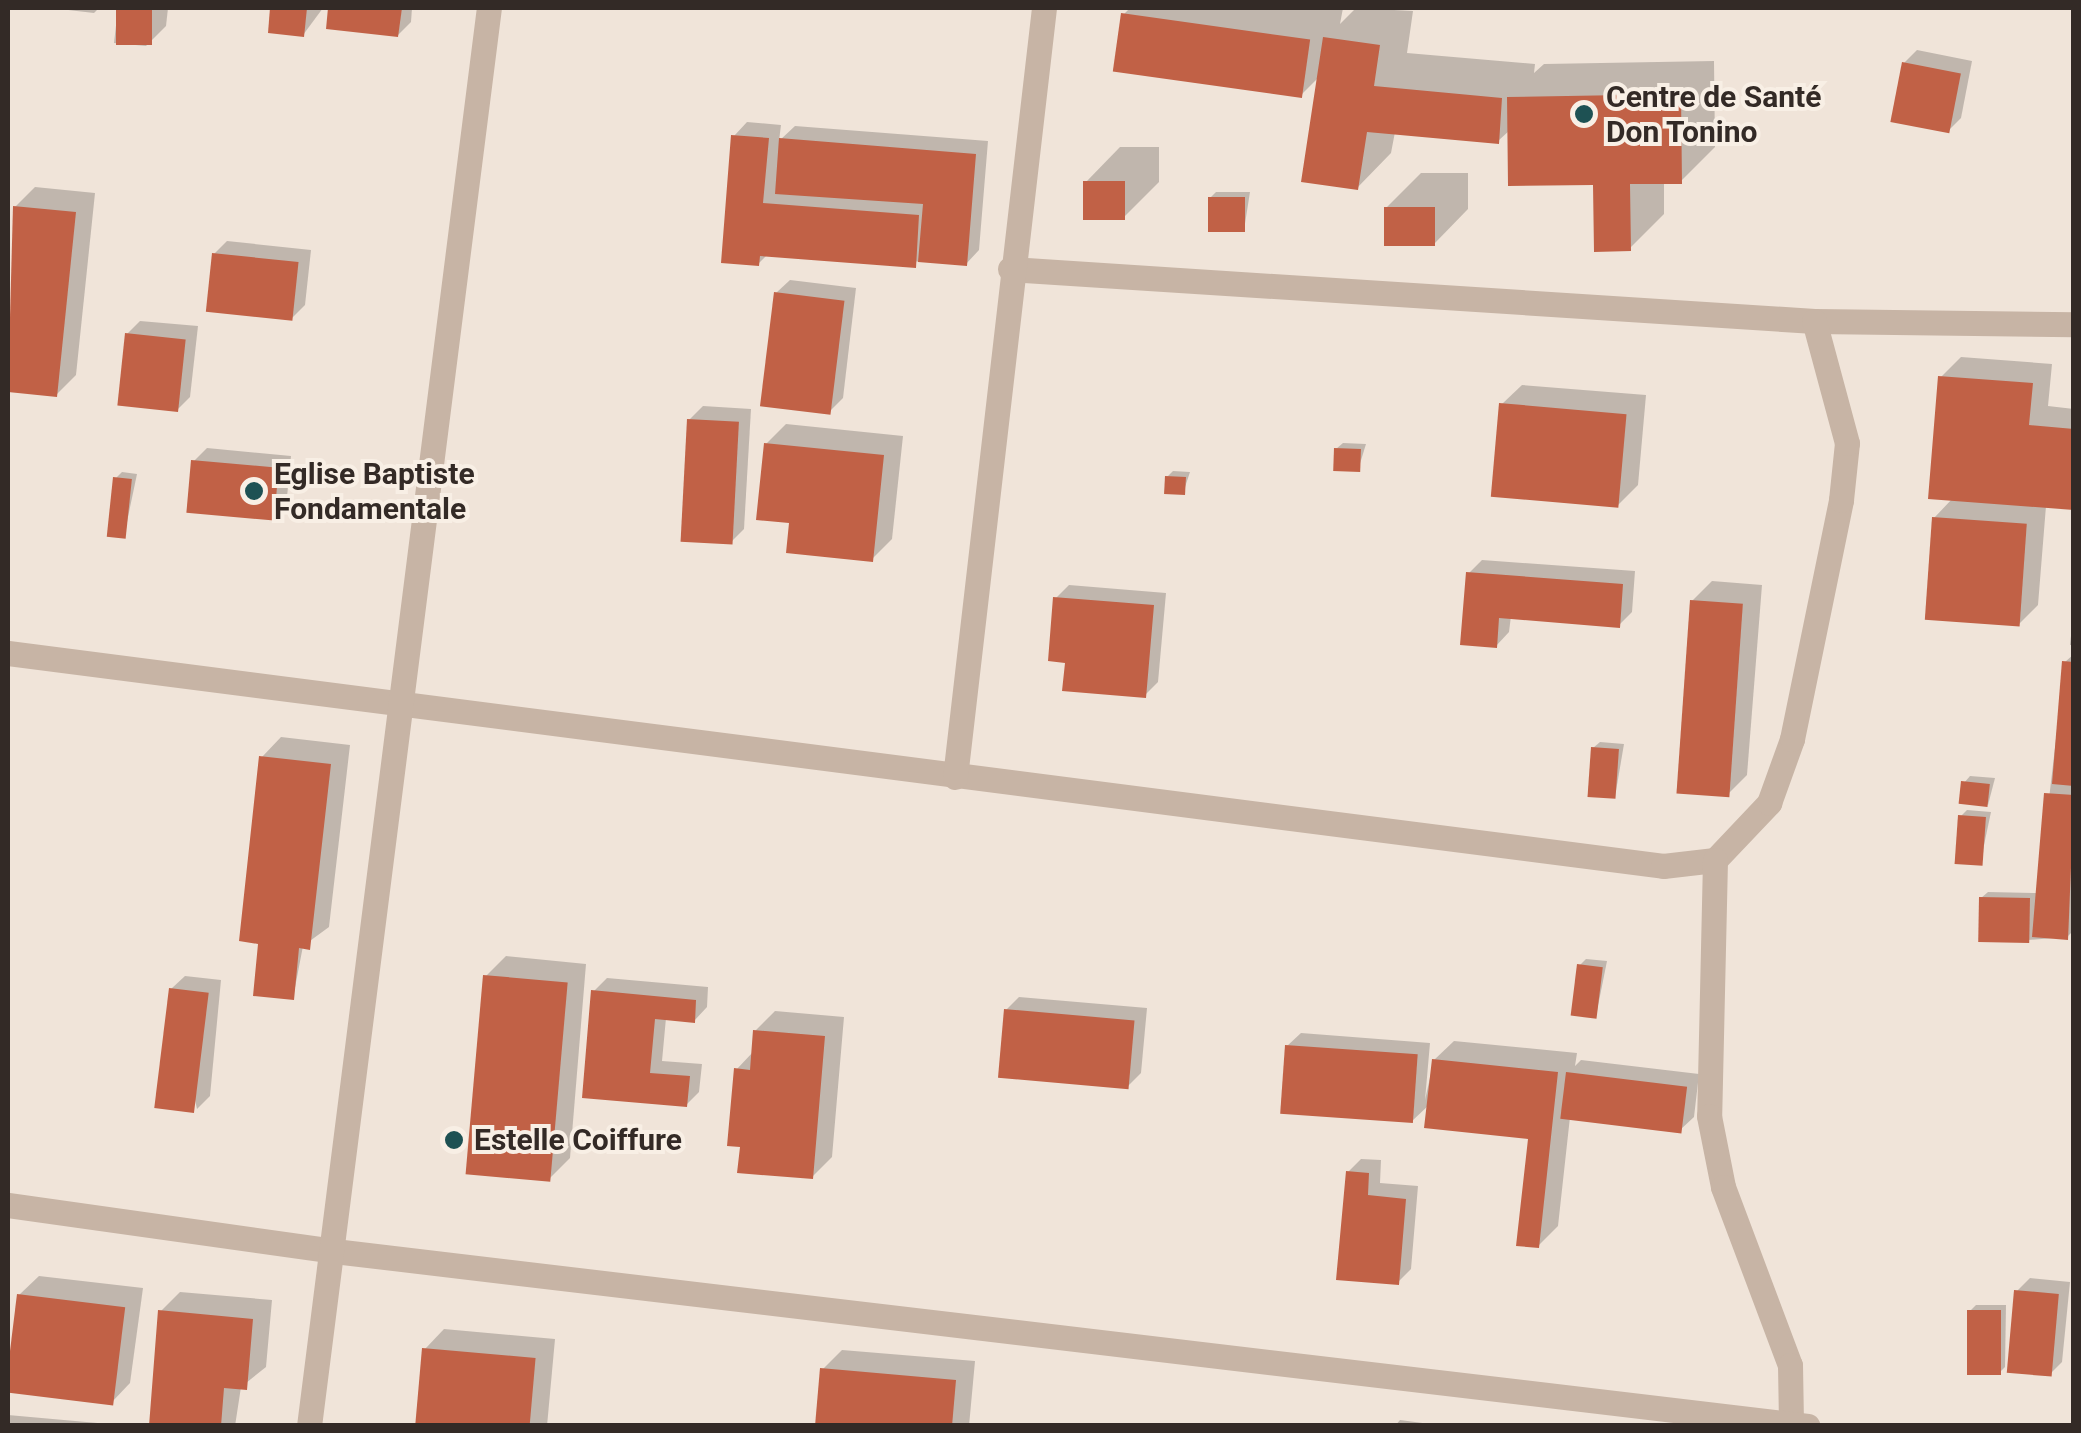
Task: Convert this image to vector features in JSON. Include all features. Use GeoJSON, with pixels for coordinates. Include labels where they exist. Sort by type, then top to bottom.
{"type":"FeatureCollection","features":[{"type":"Feature","properties":{"kind":"street"},"geometry":{"type":"LineString","coordinates":[[309,1426],[489,8]]}},
{"type":"Feature","properties":{"kind":"street"},"geometry":{"type":"LineString","coordinates":[[954,777],[1010,269],[1044,8]]}},
{"type":"Feature","properties":{"kind":"street"},"geometry":{"type":"LineString","coordinates":[[1010,269],[1814,321],[2074,324]]}},
{"type":"Feature","properties":{"kind":"street"},"geometry":{"type":"LineString","coordinates":[[8,654],[1663,866],[1715,860],[1768,803],[1792,738],[1841,500],[1847,443],[1814,321]]}},
{"type":"Feature","properties":{"kind":"street"},"geometry":{"type":"LineString","coordinates":[[8,1205],[334,1251],[1695,1418],[1799,1424],[1790,1365],[1724,1187],[1709,1116],[1715,860]]}},
{"type":"Feature","properties":{"kind":"building"},"geometry":{"type":"Polygon","coordinates":[[[116,8],[152,8],[152,45],[116,45],[116,8]]]}},
{"type":"Feature","properties":{"kind":"building"},"geometry":{"type":"Polygon","coordinates":[[[270,8],[307,8],[304,37],[268,33],[270,8]]]}},
{"type":"Feature","properties":{"kind":"building"},"geometry":{"type":"Polygon","coordinates":[[[328,8],[402,8],[398,37],[326,29],[328,8]]]}},
{"type":"Feature","properties":{"kind":"building"},"geometry":{"type":"Polygon","coordinates":[[[1121,13],[1310,40],[1302,98],[1113,71],[1121,13]]]}},
{"type":"Feature","properties":{"kind":"building"},"geometry":{"type":"Polygon","coordinates":[[[1323,37],[1380,45],[1374,86],[1502,98],[1499,144],[1367,132],[1358,190],[1301,182],[1323,37]]]}},
{"type":"Feature","properties":{"kind":"building"},"geometry":{"type":"Polygon","coordinates":[[[1902,62],[1961,73],[1949,133],[1890,122],[1902,62]]]}},
{"type":"Feature","properties":{"kind":"building"},"geometry":{"type":"Polygon","coordinates":[[[1681,94],[1682,184],[1630,184],[1631,251],[1594,252],[1593,185],[1508,186],[1507,97],[1681,94]]]}},
{"type":"Feature","properties":{"kind":"building"},"geometry":{"type":"Polygon","coordinates":[[[731,135],[769,138],[763,203],[919,215],[916,268],[760,256],[759,266],[721,263],[731,135]]]}},
{"type":"Feature","properties":{"kind":"building"},"geometry":{"type":"Polygon","coordinates":[[[779,138],[976,154],[967,266],[918,262],[923,204],[775,194],[779,138]]]}},
{"type":"Feature","properties":{"kind":"building"},"geometry":{"type":"Polygon","coordinates":[[[1083,181],[1125,181],[1125,220],[1083,220],[1083,181]]]}},
{"type":"Feature","properties":{"kind":"building"},"geometry":{"type":"Polygon","coordinates":[[[1208,197],[1245,197],[1245,232],[1208,232],[1208,197]]]}},
{"type":"Feature","properties":{"kind":"building"},"geometry":{"type":"Polygon","coordinates":[[[13,206],[76,212],[57,397],[8,392],[13,206]]]}},
{"type":"Feature","properties":{"kind":"building"},"geometry":{"type":"Polygon","coordinates":[[[1384,207],[1435,207],[1435,246],[1384,246],[1384,207]]]}},
{"type":"Feature","properties":{"kind":"building"},"geometry":{"type":"Polygon","coordinates":[[[212,253],[299,262],[292,321],[206,312],[212,253]]]}},
{"type":"Feature","properties":{"kind":"building"},"geometry":{"type":"Polygon","coordinates":[[[774,292],[844,301],[830,415],[760,406],[774,292]]]}},
{"type":"Feature","properties":{"kind":"building"},"geometry":{"type":"Polygon","coordinates":[[[125,333],[186,339],[178,412],[117,406],[125,333]]]}},
{"type":"Feature","properties":{"kind":"building"},"geometry":{"type":"Polygon","coordinates":[[[1938,376],[2033,383],[2029,425],[2074,429],[2074,510],[1928,499],[1938,376]]]}},
{"type":"Feature","properties":{"kind":"building"},"geometry":{"type":"Polygon","coordinates":[[[1499,403],[1627,414],[1618,508],[1491,497],[1499,403]]]}},
{"type":"Feature","properties":{"kind":"building"},"geometry":{"type":"Polygon","coordinates":[[[687,419],[739,422],[732,545],[681,542],[687,419]]]}},
{"type":"Feature","properties":{"kind":"building"},"geometry":{"type":"Polygon","coordinates":[[[764,443],[884,455],[873,562],[786,553],[789,523],[756,520],[764,443]]]}},
{"type":"Feature","properties":{"kind":"building"},"geometry":{"type":"Polygon","coordinates":[[[1334,448],[1361,449],[1360,472],[1333,471],[1334,448]]]}},
{"type":"Feature","properties":{"kind":"building"},"geometry":{"type":"Polygon","coordinates":[[[191,460],[279,468],[274,520],[186,513],[191,460]]]}},
{"type":"Feature","properties":{"kind":"building"},"geometry":{"type":"Polygon","coordinates":[[[1165,476],[1186,477],[1185,495],[1164,494],[1165,476]]]}},
{"type":"Feature","properties":{"kind":"building"},"geometry":{"type":"Polygon","coordinates":[[[113,477],[132,479],[126,539],[107,537],[113,477]]]}},
{"type":"Feature","properties":{"kind":"building"},"geometry":{"type":"Polygon","coordinates":[[[1932,517],[2027,524],[2020,626],[1925,620],[1932,517]]]}},
{"type":"Feature","properties":{"kind":"building"},"geometry":{"type":"Polygon","coordinates":[[[1466,572],[1623,584],[1620,628],[1499,618],[1497,648],[1460,645],[1466,572]]]}},
{"type":"Feature","properties":{"kind":"building"},"geometry":{"type":"Polygon","coordinates":[[[1053,597],[1154,605],[1146,698],[1062,691],[1065,663],[1048,661],[1053,597]]]}},
{"type":"Feature","properties":{"kind":"building"},"geometry":{"type":"Polygon","coordinates":[[[1690,600],[1743,604],[1729,797],[1676,794],[1690,600]]]}},
{"type":"Feature","properties":{"kind":"building"},"geometry":{"type":"Polygon","coordinates":[[[2062,661],[2074,662],[2074,786],[2052,784],[2062,661]]]}},
{"type":"Feature","properties":{"kind":"building"},"geometry":{"type":"Polygon","coordinates":[[[1591,747],[1619,749],[1615,799],[1588,797],[1591,747]]]}},
{"type":"Feature","properties":{"kind":"building"},"geometry":{"type":"Polygon","coordinates":[[[259,756],[331,764],[310,950],[299,948],[294,1000],[253,996],[258,944],[239,941],[259,756]]]}},
{"type":"Feature","properties":{"kind":"building"},"geometry":{"type":"Polygon","coordinates":[[[1961,781],[1990,784],[1987,807],[1959,804],[1961,781]]]}},
{"type":"Feature","properties":{"kind":"building"},"geometry":{"type":"Polygon","coordinates":[[[2044,793],[2074,795],[2068,940],[2032,937],[2044,793]]]}},
{"type":"Feature","properties":{"kind":"building"},"geometry":{"type":"Polygon","coordinates":[[[1958,815],[1986,817],[1983,866],[1955,864],[1958,815]]]}},
{"type":"Feature","properties":{"kind":"building"},"geometry":{"type":"Polygon","coordinates":[[[1979,897],[2030,898],[2029,943],[1978,942],[1979,897]]]}},
{"type":"Feature","properties":{"kind":"building"},"geometry":{"type":"Polygon","coordinates":[[[1577,964],[1603,967],[1596,1019],[1571,1016],[1577,964]]]}},
{"type":"Feature","properties":{"kind":"building"},"geometry":{"type":"Polygon","coordinates":[[[483,975],[568,982],[550,1182],[466,1174],[483,975]]]}},
{"type":"Feature","properties":{"kind":"building"},"geometry":{"type":"Polygon","coordinates":[[[169,988],[209,993],[194,1113],[154,1108],[169,988]]]}},
{"type":"Feature","properties":{"kind":"building"},"geometry":{"type":"Polygon","coordinates":[[[591,990],[696,1000],[695,1023],[655,1019],[650,1073],[690,1076],[687,1107],[582,1098],[591,990]]]}},
{"type":"Feature","properties":{"kind":"building"},"geometry":{"type":"Polygon","coordinates":[[[1004,1009],[1135,1020],[1128,1089],[998,1078],[1004,1009]]]}},
{"type":"Feature","properties":{"kind":"building"},"geometry":{"type":"Polygon","coordinates":[[[753,1030],[825,1036],[813,1179],[737,1173],[740,1147],[727,1146],[734,1068],[750,1070],[753,1030]]]}},
{"type":"Feature","properties":{"kind":"building"},"geometry":{"type":"Polygon","coordinates":[[[1285,1045],[1418,1054],[1413,1123],[1280,1114],[1285,1045]]]}},
{"type":"Feature","properties":{"kind":"building"},"geometry":{"type":"Polygon","coordinates":[[[1432,1059],[1558,1072],[1539,1248],[1516,1246],[1528,1139],[1424,1128],[1432,1059]]]}},
{"type":"Feature","properties":{"kind":"building"},"geometry":{"type":"Polygon","coordinates":[[[1566,1072],[1687,1087],[1681,1134],[1560,1119],[1566,1072]]]}},
{"type":"Feature","properties":{"kind":"building"},"geometry":{"type":"Polygon","coordinates":[[[1346,1171],[1369,1173],[1368,1195],[1406,1199],[1399,1285],[1336,1280],[1346,1171]]]}},
{"type":"Feature","properties":{"kind":"building"},"geometry":{"type":"Polygon","coordinates":[[[2014,1290],[2059,1294],[2052,1377],[2007,1373],[2014,1290]]]}},
{"type":"Feature","properties":{"kind":"building"},"geometry":{"type":"Polygon","coordinates":[[[17,1294],[125,1307],[113,1406],[8,1393],[17,1294]]]}},
{"type":"Feature","properties":{"kind":"building"},"geometry":{"type":"Polygon","coordinates":[[[158,1310],[253,1319],[247,1390],[224,1388],[221,1426],[149,1426],[158,1310]]]}},
{"type":"Feature","properties":{"kind":"building"},"geometry":{"type":"Polygon","coordinates":[[[1967,1310],[2001,1310],[2001,1375],[1967,1375],[1967,1310]]]}},
{"type":"Feature","properties":{"kind":"building"},"geometry":{"type":"Polygon","coordinates":[[[422,1348],[536,1358],[530,1426],[415,1426],[422,1348]]]}},
{"type":"Feature","properties":{"kind":"building"},"geometry":{"type":"Polygon","coordinates":[[[820,1368],[956,1380],[952,1426],[815,1426],[820,1368]]]}},
{"type":"Feature","properties":{"kind":"place","name":"Centre de Santé Don Tonino"},"geometry":{"type":"Point","coordinates":[1584,114]}},
{"type":"Feature","properties":{"kind":"place","name":"Eglise Baptiste Fondamentale"},"geometry":{"type":"Point","coordinates":[254,491]}},
{"type":"Feature","properties":{"kind":"place","name":"Estelle Coiffure"},"geometry":{"type":"Point","coordinates":[454,1140]}}]}
